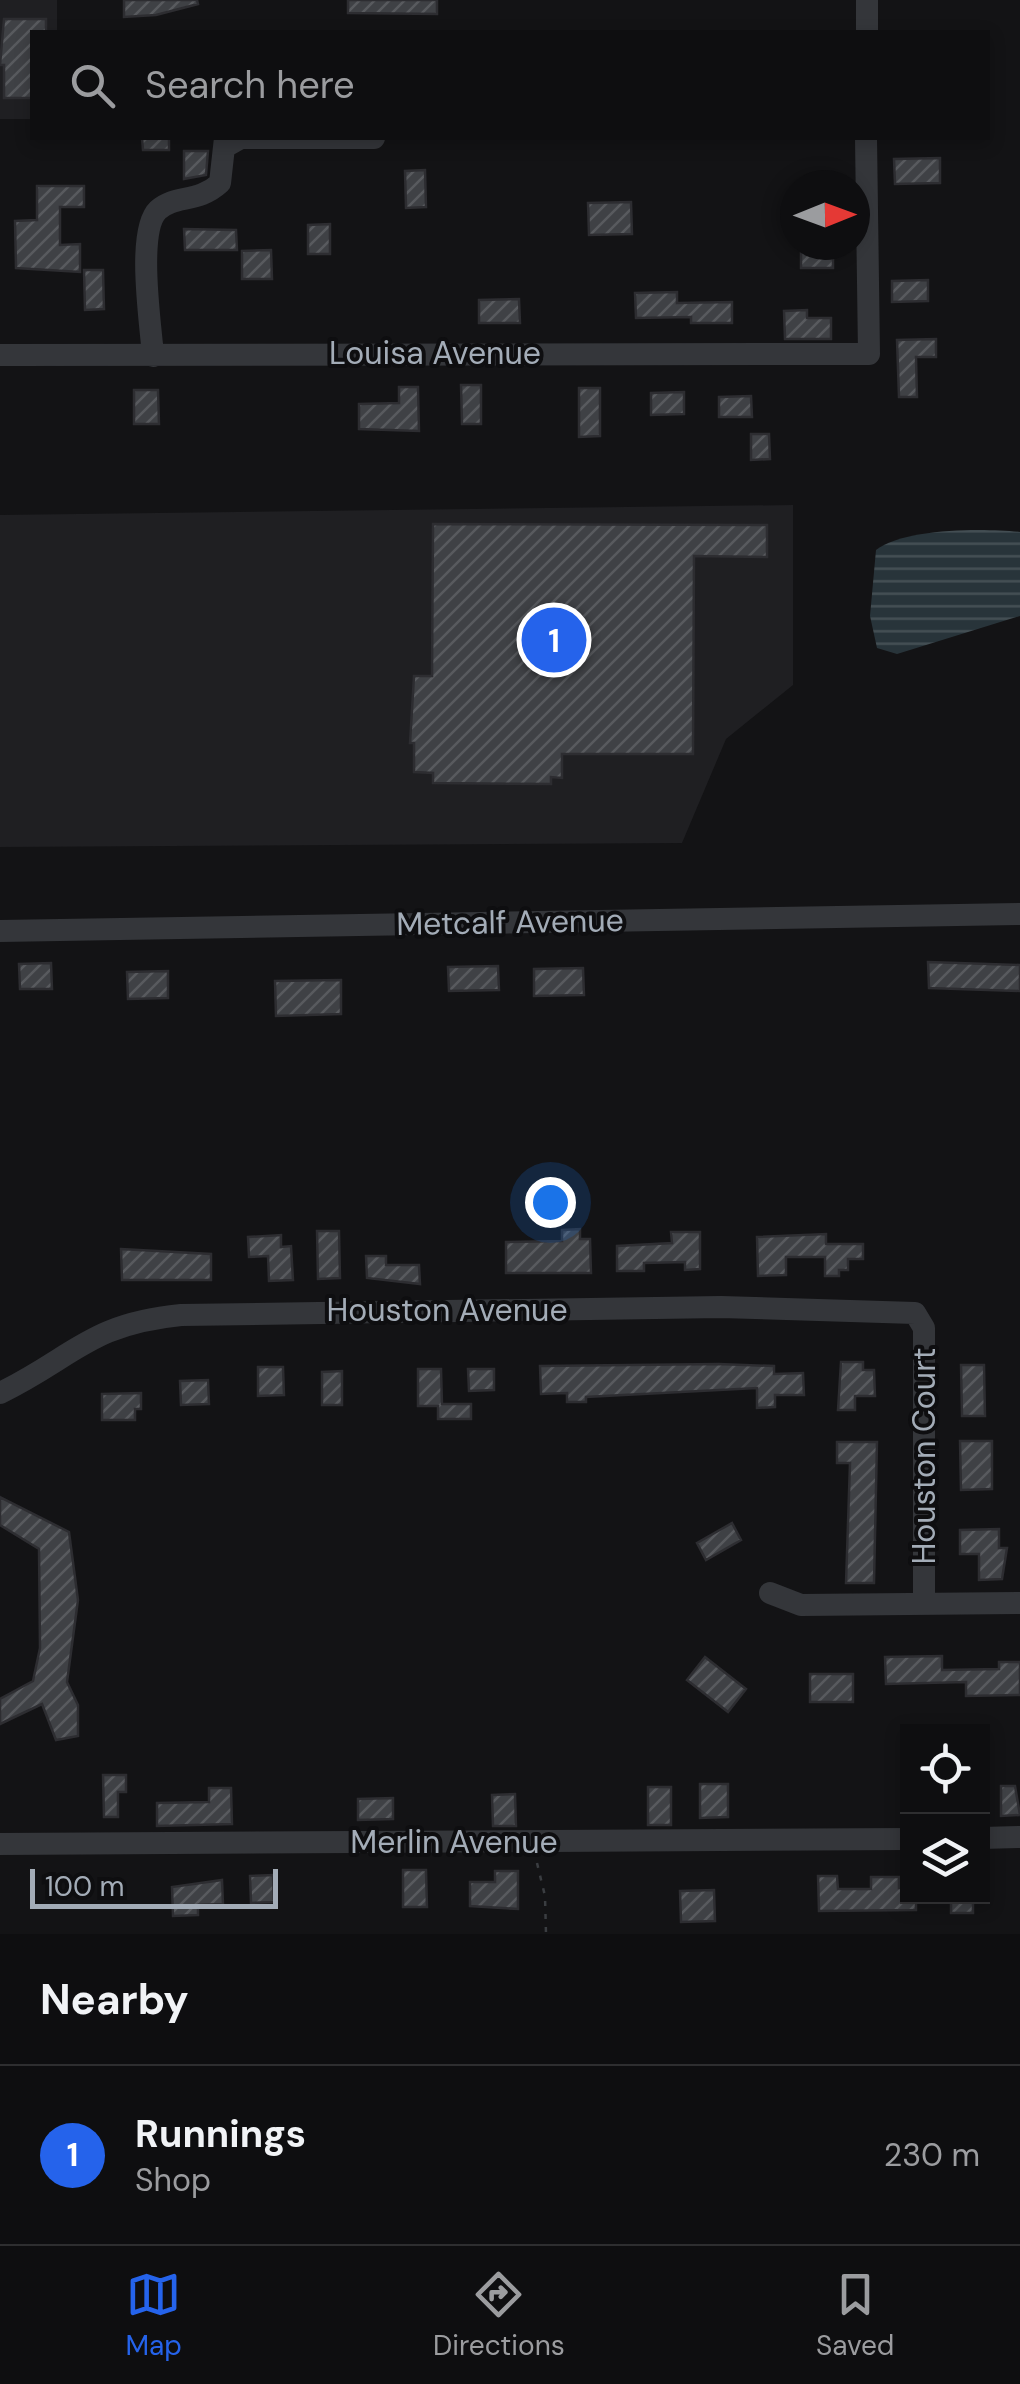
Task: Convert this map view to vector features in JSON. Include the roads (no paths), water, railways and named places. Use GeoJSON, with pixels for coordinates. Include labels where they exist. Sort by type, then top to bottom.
{"type":"FeatureCollection","features":[{"type":"Feature","properties":{"kind":"street"},"geometry":{"type":"LineString","coordinates":[[867,30],[868,0]]}},
{"type":"Feature","properties":{"kind":"street"},"geometry":{"type":"LineString","coordinates":[[153,356],[147,271],[149,226],[156,212],[170,203],[205,198],[220,183],[228,142],[301,140]]}},
{"type":"Feature","properties":{"kind":"street","name":"Louisa Avenue"},"geometry":{"type":"LineString","coordinates":[[0,355],[870,354],[866,140]]}},
{"type":"Feature","properties":{"kind":"street","name":"Metcalf Avenue"},"geometry":{"type":"LineString","coordinates":[[0,931],[1020,914]]}},
{"type":"Feature","properties":{"kind":"street","name":"Houston Avenue"},"geometry":{"type":"LineString","coordinates":[[0,1394],[84,1340],[142,1319],[182,1315],[722,1307],[915,1313]]}},
{"type":"Feature","properties":{"kind":"street","name":"Houston Court"},"geometry":{"type":"LineString","coordinates":[[915,1313],[924,1328],[924,1602]]}},
{"type":"Feature","properties":{"kind":"street"},"geometry":{"type":"LineString","coordinates":[[770,1593],[801,1605],[1020,1603]]}},
{"type":"Feature","properties":{"kind":"street"},"geometry":{"type":"LineString","coordinates":[[990,1838],[1020,1837]]}},
{"type":"Feature","properties":{"kind":"street","name":"Merlin Avenue"},"geometry":{"type":"LineString","coordinates":[[0,1844],[900,1839]]}},
{"type":"Feature","properties":{"kind":"place","name":"Runnings"},"geometry":{"type":"Point","coordinates":[554,640]}}]}
